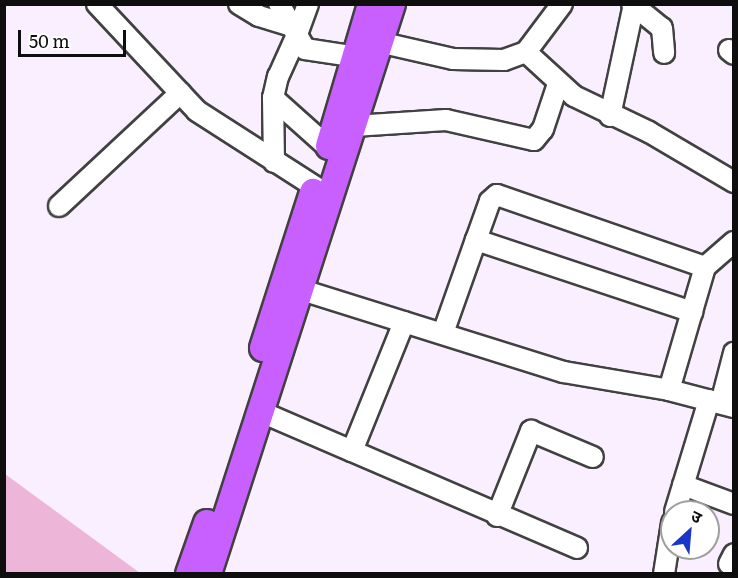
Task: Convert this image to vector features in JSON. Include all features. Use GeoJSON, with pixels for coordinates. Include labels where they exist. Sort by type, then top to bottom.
{"type":"FeatureCollection","features":[{"type":"Feature","properties":{"kind":"main road"},"geometry":{"type":"LineString","coordinates":[[208,573],[259,411],[322,193],[329,148],[358,57],[371,4]]}},
{"type":"Feature","properties":{"kind":"main road"},"geometry":{"type":"LineString","coordinates":[[322,193],[354,126],[383,43],[392,4]]}},
{"type":"Feature","properties":{"kind":"main road"},"geometry":{"type":"LineString","coordinates":[[189,573],[293,287]]}},
{"type":"Feature","properties":{"kind":"street"},"geometry":{"type":"LineString","coordinates":[[97,4],[197,111],[322,193]]}},
{"type":"Feature","properties":{"kind":"street"},"geometry":{"type":"LineString","coordinates":[[239,4],[295,31]]}},
{"type":"Feature","properties":{"kind":"street"},"geometry":{"type":"LineString","coordinates":[[279,4],[305,49],[358,57]]}},
{"type":"Feature","properties":{"kind":"street"},"geometry":{"type":"LineString","coordinates":[[274,162],[273,98],[278,77],[295,31],[308,4]]}},
{"type":"Feature","properties":{"kind":"street"},"geometry":{"type":"LineString","coordinates":[[383,43],[478,62],[504,60],[526,52],[562,4]]}},
{"type":"Feature","properties":{"kind":"street"},"geometry":{"type":"LineString","coordinates":[[610,116],[633,5],[662,28],[664,53]]}},
{"type":"Feature","properties":{"kind":"street"},"geometry":{"type":"LineString","coordinates":[[526,52],[558,84],[610,116],[649,132],[734,182]]}},
{"type":"Feature","properties":{"kind":"street"},"geometry":{"type":"LineString","coordinates":[[354,126],[446,120],[534,140],[543,129],[558,84]]}},
{"type":"Feature","properties":{"kind":"street"},"geometry":{"type":"LineString","coordinates":[[59,206],[180,93]]}},
{"type":"Feature","properties":{"kind":"street"},"geometry":{"type":"LineString","coordinates":[[273,98],[329,148]]}},
{"type":"Feature","properties":{"kind":"street"},"geometry":{"type":"LineString","coordinates":[[443,333],[490,201],[497,195],[705,267]]}},
{"type":"Feature","properties":{"kind":"street"},"geometry":{"type":"LineString","coordinates":[[476,240],[692,312]]}},
{"type":"Feature","properties":{"kind":"street"},"geometry":{"type":"LineString","coordinates":[[669,390],[705,267],[729,250]]}},
{"type":"Feature","properties":{"kind":"street"},"geometry":{"type":"LineString","coordinates":[[293,287],[564,372],[669,390],[721,403]]}},
{"type":"Feature","properties":{"kind":"street"},"geometry":{"type":"LineString","coordinates":[[352,451],[404,322]]}},
{"type":"Feature","properties":{"kind":"street"},"geometry":{"type":"LineString","coordinates":[[679,500],[683,485],[721,403],[734,353]]}},
{"type":"Feature","properties":{"kind":"street"},"geometry":{"type":"LineString","coordinates":[[259,411],[497,516],[577,548]]}},
{"type":"Feature","properties":{"kind":"street"},"geometry":{"type":"LineString","coordinates":[[497,516],[531,431],[593,457]]}},
{"type":"Feature","properties":{"kind":"street"},"geometry":{"type":"LineString","coordinates":[[683,485],[734,504]]}},
{"type":"Feature","properties":{"kind":"shaded area"},"geometry":{"type":"Polygon","coordinates":[[[5,474],[140,573],[5,573],[5,474]]]}}]}
